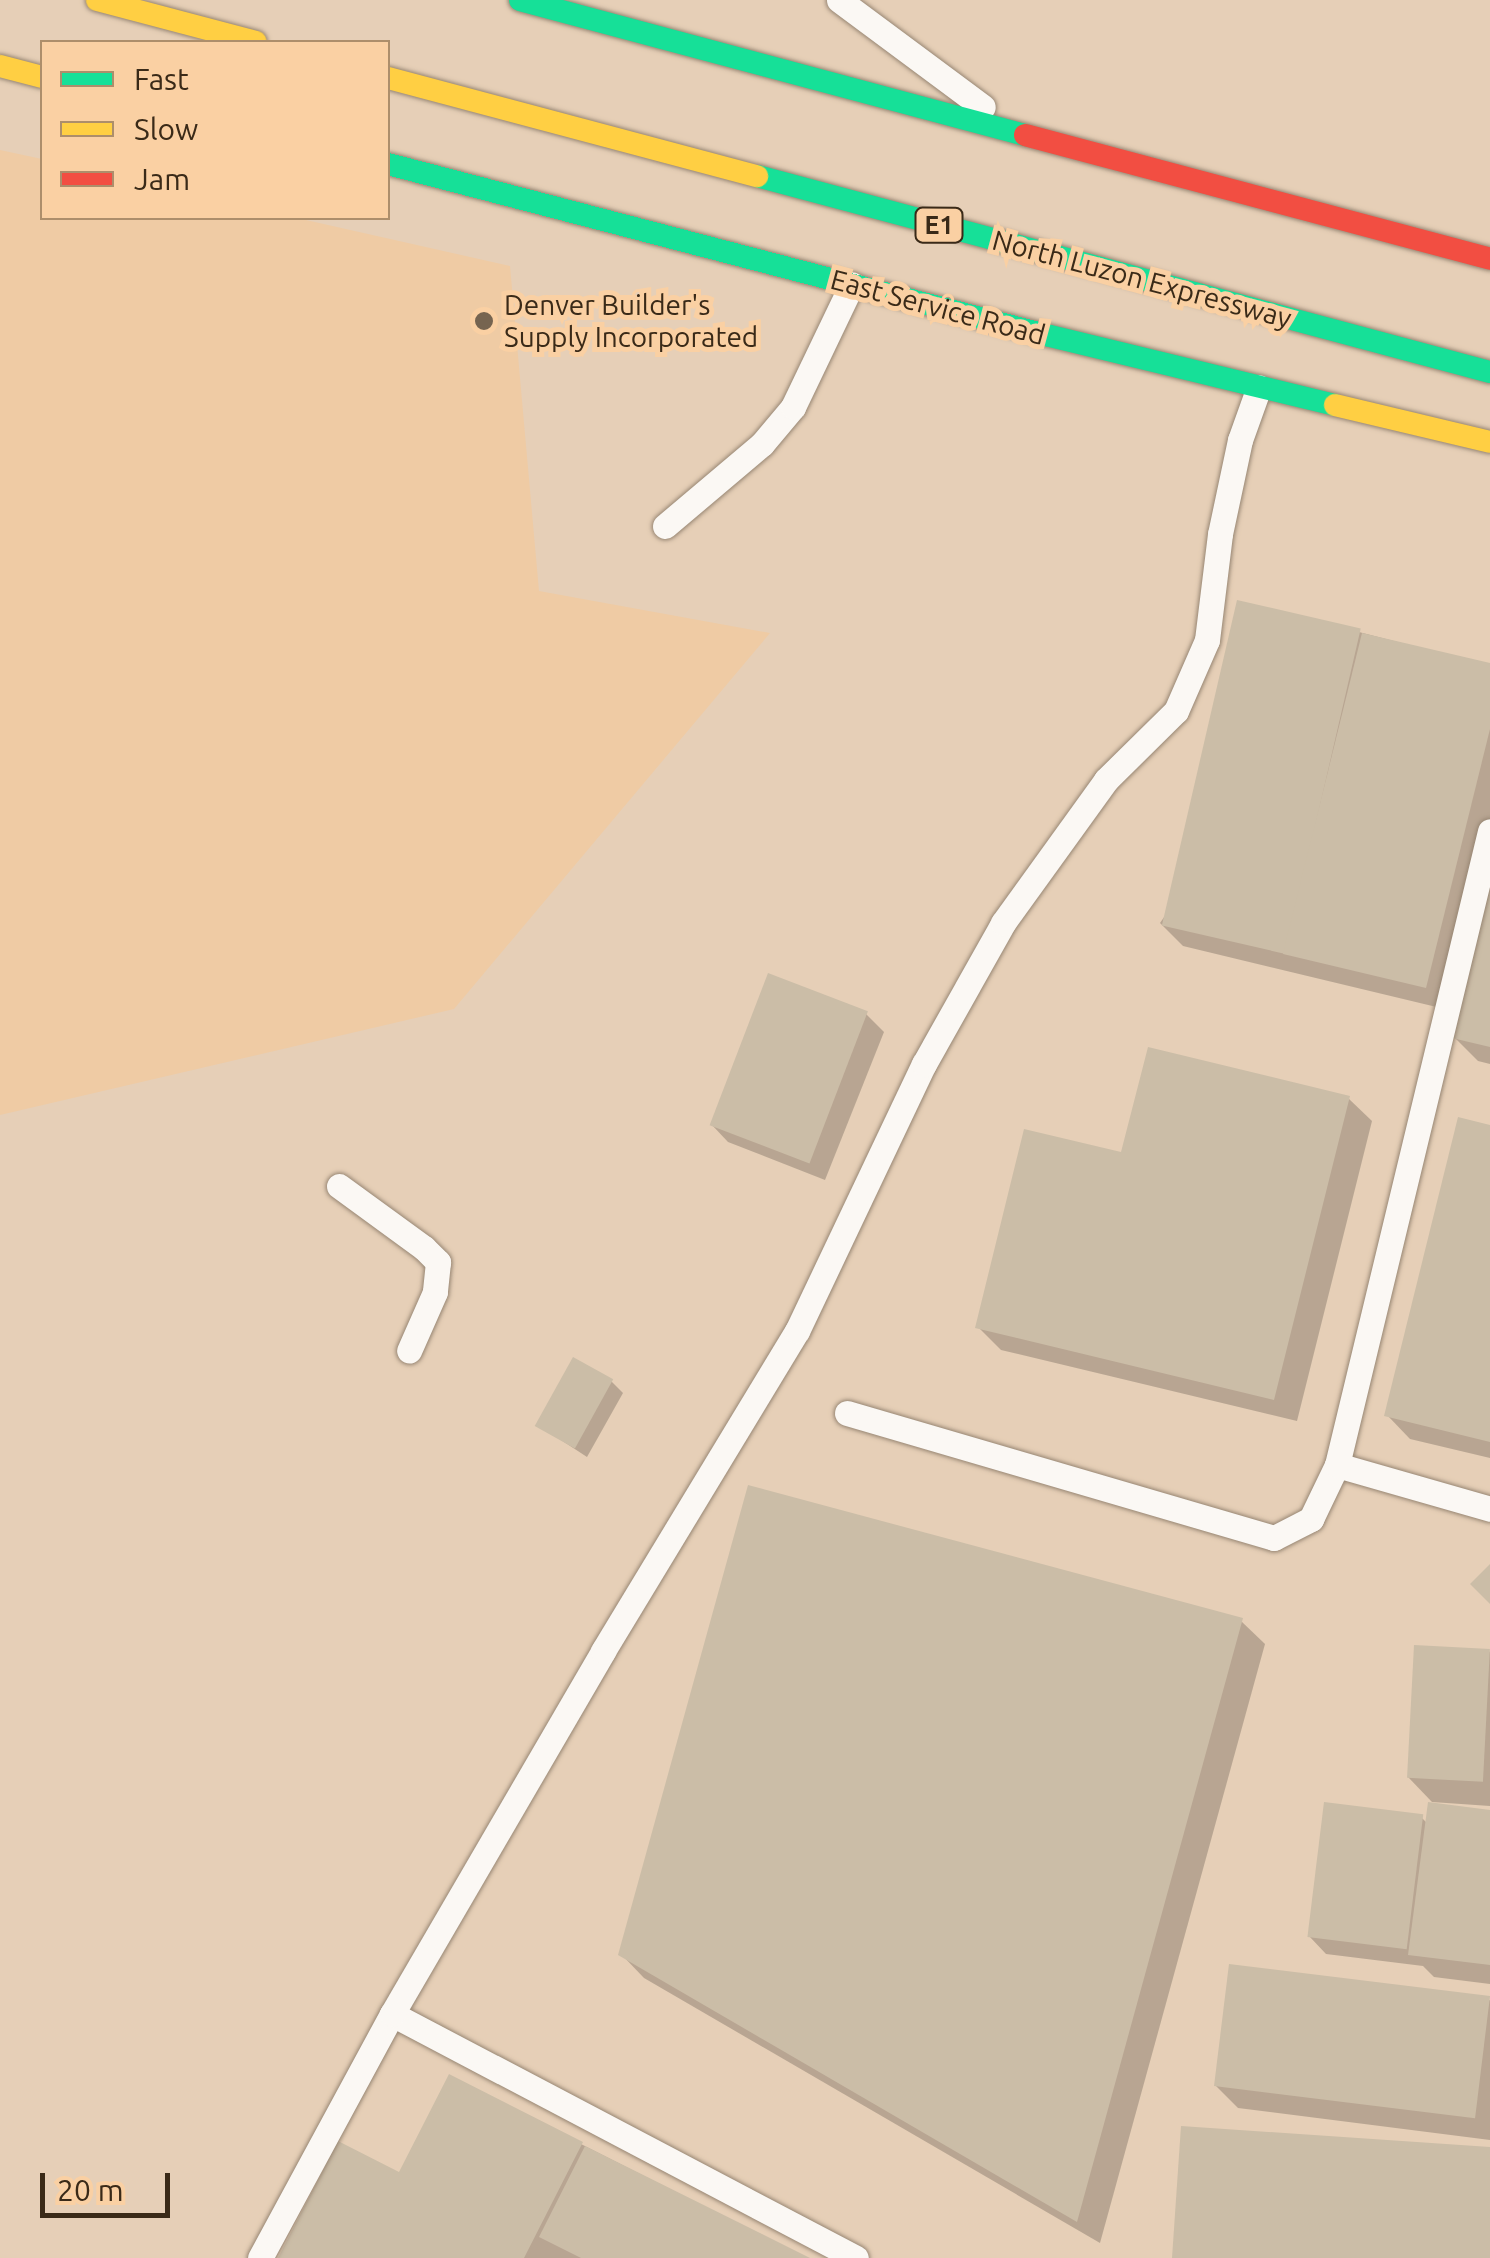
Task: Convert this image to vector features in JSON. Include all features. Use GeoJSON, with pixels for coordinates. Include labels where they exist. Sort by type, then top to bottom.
{"type":"FeatureCollection","features":[{"type":"Feature","properties":{"kind":"main road"},"geometry":{"type":"LineString","coordinates":[[98,0],[248,40]]}},
{"type":"Feature","properties":{"kind":"main road"},"geometry":{"type":"LineString","coordinates":[[520,0],[1490,259]]}},
{"type":"Feature","properties":{"kind":"main road"},"geometry":{"type":"LineString","coordinates":[[0,66],[40,76]]}},
{"type":"Feature","properties":{"kind":"main road","name":"North Luzon Expressway"},"geometry":{"type":"LineString","coordinates":[[390,79],[1490,372]]}},
{"type":"Feature","properties":{"kind":"main road","name":"East Service Road"},"geometry":{"type":"LineString","coordinates":[[390,165],[1490,442]]}},
{"type":"Feature","properties":{"kind":"lane"},"geometry":{"type":"LineString","coordinates":[[839,0],[1011,128]]}},
{"type":"Feature","properties":{"kind":"lane"},"geometry":{"type":"LineString","coordinates":[[665,526],[762,444],[793,407],[852,284]]}},
{"type":"Feature","properties":{"kind":"lane"},"geometry":{"type":"LineString","coordinates":[[260,2258],[392,2014],[603,1651],[798,1330],[924,1064],[1003,924],[1106,780],[1176,711],[1208,640],[1220,534],[1240,440],[1260,387]]}},
{"type":"Feature","properties":{"kind":"lane"},"geometry":{"type":"LineString","coordinates":[[847,1413],[1274,1538],[1311,1519],[1336,1465],[1490,830]]}},
{"type":"Feature","properties":{"kind":"lane"},"geometry":{"type":"LineString","coordinates":[[339,1186],[438,1262],[435,1292],[409,1350]]}},
{"type":"Feature","properties":{"kind":"lane"},"geometry":{"type":"LineString","coordinates":[[1336,1465],[1490,1509]]}},
{"type":"Feature","properties":{"kind":"lane"},"geometry":{"type":"LineString","coordinates":[[392,2014],[856,2258]]}},
{"type":"Feature","properties":{"kind":"shaded area"},"geometry":{"type":"Polygon","coordinates":[[[0,150],[40,159],[40,220],[306,220],[510,266],[539,591],[770,633],[454,1009],[0,1115],[0,150]]]}},
{"type":"Feature","properties":{"kind":"building"},"geometry":{"type":"Polygon","coordinates":[[[1237,600],[1361,629],[1286,954],[1162,925],[1237,600]]]}},
{"type":"Feature","properties":{"kind":"building"},"geometry":{"type":"Polygon","coordinates":[[[1362,633],[1490,663],[1490,729],[1426,988],[1283,954],[1362,633]]]}},
{"type":"Feature","properties":{"kind":"building"},"geometry":{"type":"Polygon","coordinates":[[[1490,888],[1490,1047],[1452,1038],[1490,888]]]}},
{"type":"Feature","properties":{"kind":"building"},"geometry":{"type":"Polygon","coordinates":[[[768,973],[868,1011],[809,1164],[710,1125],[768,973]]]}},
{"type":"Feature","properties":{"kind":"building"},"geometry":{"type":"Polygon","coordinates":[[[1148,1047],[1350,1096],[1274,1400],[975,1328],[1024,1129],[1121,1152],[1148,1047]]]}},
{"type":"Feature","properties":{"kind":"building"},"geometry":{"type":"Polygon","coordinates":[[[1458,1117],[1490,1125],[1490,1442],[1384,1416],[1458,1117]]]}},
{"type":"Feature","properties":{"kind":"building"},"geometry":{"type":"Polygon","coordinates":[[[573,1357],[613,1379],[575,1448],[535,1426],[573,1357]]]}},
{"type":"Feature","properties":{"kind":"building"},"geometry":{"type":"Polygon","coordinates":[[[748,1485],[1243,1618],[1077,2222],[618,1955],[748,1485]]]}},
{"type":"Feature","properties":{"kind":"building"},"geometry":{"type":"Polygon","coordinates":[[[1490,1564],[1490,1604],[1470,1584],[1490,1564]]]}},
{"type":"Feature","properties":{"kind":"building"},"geometry":{"type":"Polygon","coordinates":[[[1414,1645],[1490,1649],[1483,1782],[1407,1778],[1414,1645]]]}},
{"type":"Feature","properties":{"kind":"building"},"geometry":{"type":"Polygon","coordinates":[[[1324,1802],[1423,1814],[1407,1949],[1307,1937],[1324,1802]]]}},
{"type":"Feature","properties":{"kind":"building"},"geometry":{"type":"Polygon","coordinates":[[[1428,1802],[1490,1810],[1490,1965],[1408,1955],[1428,1802]]]}},
{"type":"Feature","properties":{"kind":"building"},"geometry":{"type":"Polygon","coordinates":[[[1229,1964],[1490,1996],[1475,2118],[1214,2086],[1229,1964]]]}},
{"type":"Feature","properties":{"kind":"building"},"geometry":{"type":"Polygon","coordinates":[[[449,2074],[583,2142],[524,2258],[278,2258],[338,2141],[399,2172],[449,2074]]]}},
{"type":"Feature","properties":{"kind":"building"},"geometry":{"type":"Polygon","coordinates":[[[1181,2126],[1490,2147],[1490,2258],[1172,2258],[1181,2126]]]}},
{"type":"Feature","properties":{"kind":"building"},"geometry":{"type":"Polygon","coordinates":[[[585,2146],[810,2258],[581,2258],[539,2237],[585,2146]]]}},
{"type":"Feature","properties":{"kind":"traffic: fast"},"geometry":{"type":"LineString","coordinates":[[520,0],[1025,135]]}},
{"type":"Feature","properties":{"kind":"traffic: fast"},"geometry":{"type":"LineString","coordinates":[[390,165],[1046,335],[1335,405]]}},
{"type":"Feature","properties":{"kind":"traffic: fast"},"geometry":{"type":"LineString","coordinates":[[757,176],[1490,372]]}},
{"type":"Feature","properties":{"kind":"traffic: slow"},"geometry":{"type":"LineString","coordinates":[[97,0],[248,40]]}},
{"type":"Feature","properties":{"kind":"traffic: slow"},"geometry":{"type":"LineString","coordinates":[[0,66],[40,76]]}},
{"type":"Feature","properties":{"kind":"traffic: slow"},"geometry":{"type":"LineString","coordinates":[[390,79],[757,176]]}},
{"type":"Feature","properties":{"kind":"traffic: slow"},"geometry":{"type":"LineString","coordinates":[[1335,405],[1490,442]]}},
{"type":"Feature","properties":{"kind":"traffic: jam"},"geometry":{"type":"LineString","coordinates":[[1025,135],[1490,259]]}},
{"type":"Feature","properties":{"kind":"place","name":"Denver Builder's Supply Incorporated"},"geometry":{"type":"Point","coordinates":[484,321]}}]}
